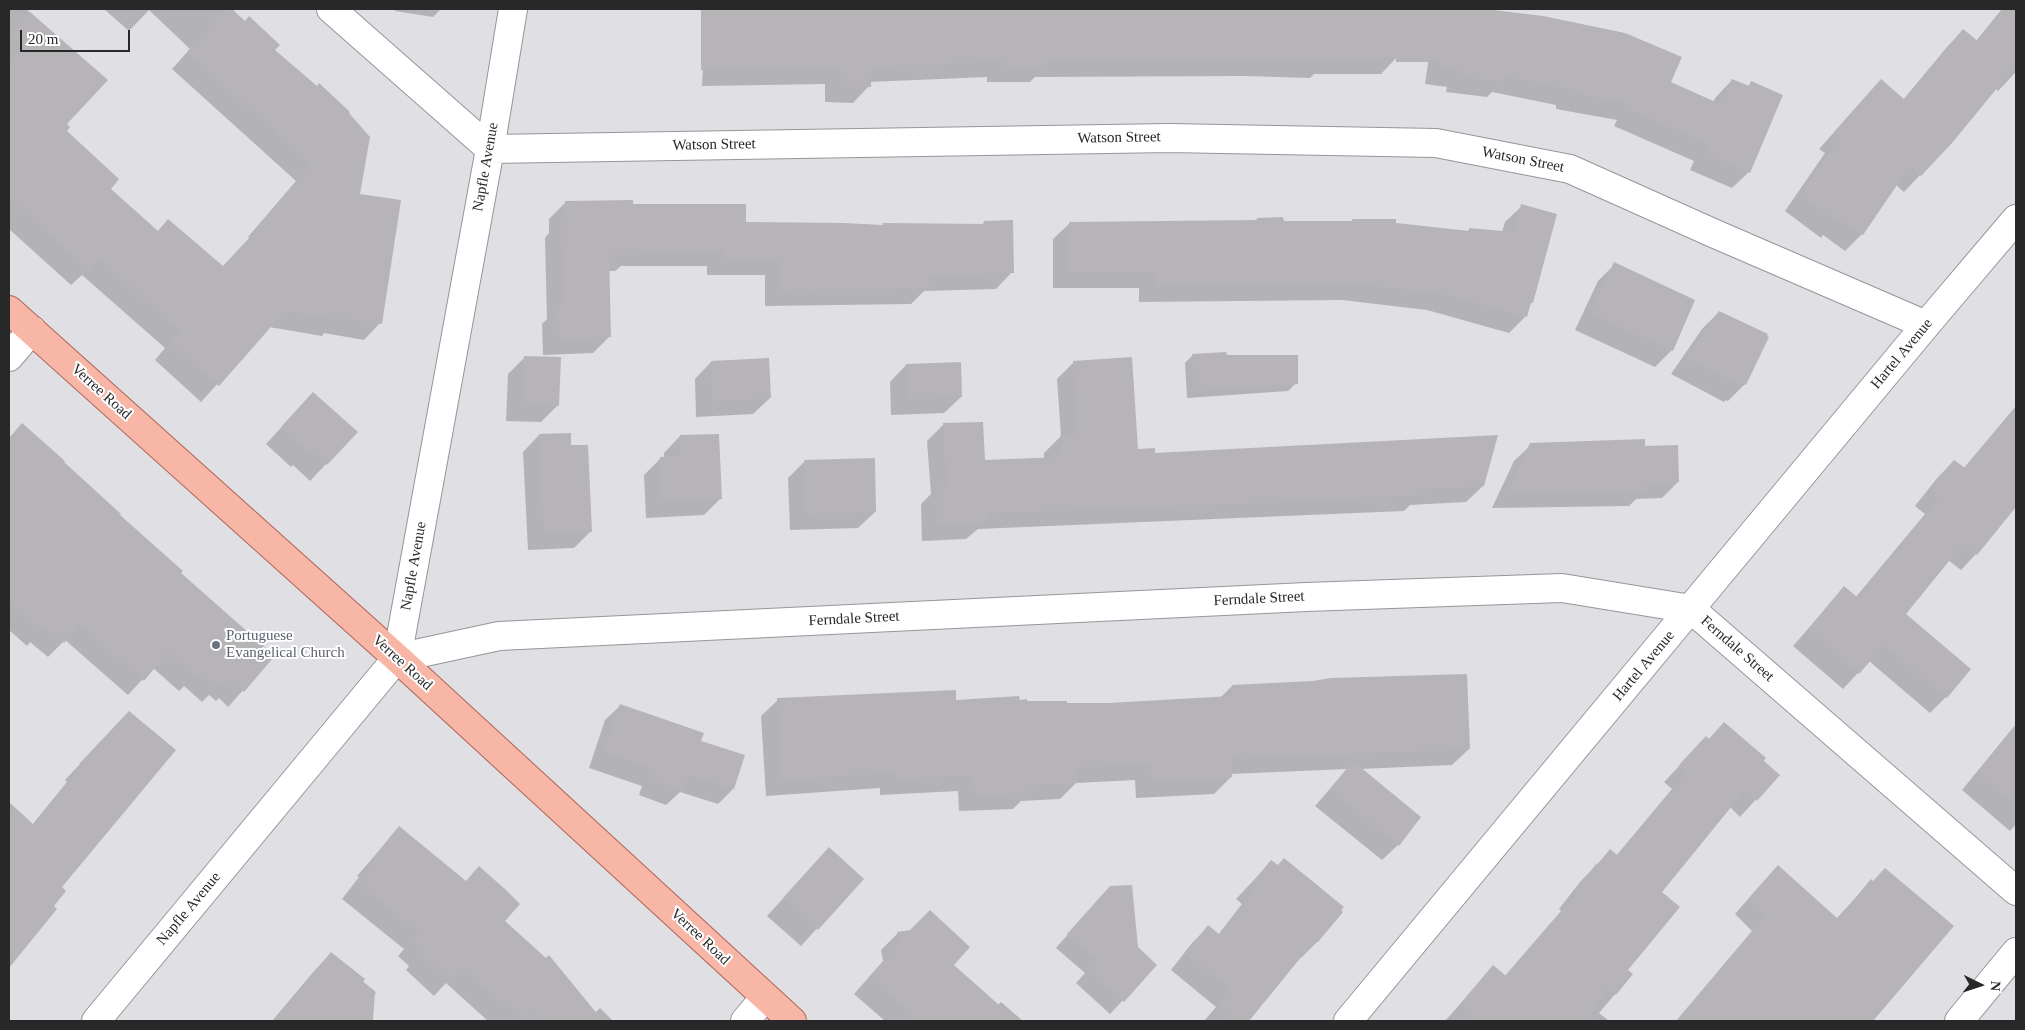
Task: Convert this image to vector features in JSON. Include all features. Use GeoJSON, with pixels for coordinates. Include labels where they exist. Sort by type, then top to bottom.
{"type":"FeatureCollection","features":[{"type":"Feature","properties":{"kind":"main road","name":"Verree Road"},"geometry":{"type":"LineString","coordinates":[[9,310],[397,658],[792,1021]]}},
{"type":"Feature","properties":{"kind":"street"},"geometry":{"type":"LineString","coordinates":[[331,9],[490,149]]}},
{"type":"Feature","properties":{"kind":"street","name":"Napfle Avenue"},"geometry":{"type":"LineString","coordinates":[[96,1021],[397,658],[490,149],[513,9]]}},
{"type":"Feature","properties":{"kind":"street","name":"Watson Street"},"geometry":{"type":"LineString","coordinates":[[490,149],[1169,138],[1436,143],[1570,168],[1713,233],[1926,324]]}},
{"type":"Feature","properties":{"kind":"street","name":"Hartel Avenue"},"geometry":{"type":"LineString","coordinates":[[1348,1021],[1926,324],[2016,219]]}},
{"type":"Feature","properties":{"kind":"street"},"geometry":{"type":"LineString","coordinates":[[9,357],[32,330]]}},
{"type":"Feature","properties":{"kind":"street","name":"Ferndale Street"},"geometry":{"type":"LineString","coordinates":[[397,658],[499,636],[1306,597],[1562,588],[1691,609],[2016,891]]}},
{"type":"Feature","properties":{"kind":"street"},"geometry":{"type":"LineString","coordinates":[[1958,1021],[2016,952]]}},
{"type":"Feature","properties":{"kind":"street"},"geometry":{"type":"LineString","coordinates":[[745,1021],[765,997]]}},
{"type":"Feature","properties":{"kind":"building"},"geometry":{"type":"Polygon","coordinates":[[[226,9],[232,9],[245,21],[249,16],[280,45],[275,50],[317,86],[319,83],[350,112],[370,137],[360,194],[401,200],[382,324],[340,317],[339,320],[285,311],[219,386],[170,343],[180,331],[98,258],[89,270],[9,198],[9,64],[23,47],[10,35],[30,12],[108,80],[67,124],[70,127],[67,131],[119,179],[111,189],[158,231],[168,219],[223,266],[265,221],[263,220],[311,164],[187,52],[226,9]]]}},
{"type":"Feature","properties":{"kind":"building"},"geometry":{"type":"Polygon","coordinates":[[[701,9],[1485,9],[1543,16],[1625,33],[1682,57],[1671,82],[1720,104],[1732,79],[1749,86],[1751,81],[1783,95],[1750,173],[1706,154],[1710,145],[1630,109],[1632,104],[1572,92],[1572,89],[1505,76],[1504,82],[1462,76],[1463,71],[1441,68],[1442,62],[1396,62],[1396,58],[1328,58],[1328,62],[1261,60],[1047,61],[1047,66],[1003,66],[1003,61],[946,63],[946,65],[871,66],[871,87],[841,87],[841,68],[701,70],[701,9]]]}},
{"type":"Feature","properties":{"kind":"building"},"geometry":{"type":"Polygon","coordinates":[[[2004,9],[2016,9],[2016,65],[1952,143],[1921,176],[1910,166],[1863,235],[1840,219],[1839,222],[1800,194],[1841,136],[1834,132],[1881,79],[1905,100],[1963,29],[1979,42],[2004,9]]]}},
{"type":"Feature","properties":{"kind":"building"},"geometry":{"type":"Polygon","coordinates":[[[633,200],[633,204],[746,204],[746,222],[883,225],[883,223],[984,224],[984,221],[1013,220],[1014,273],[929,275],[929,288],[781,290],[781,259],[723,259],[723,250],[633,250],[633,255],[609,255],[611,337],[559,339],[558,306],[563,306],[561,220],[566,220],[565,201],[633,200]]]}},
{"type":"Feature","properties":{"kind":"building"},"geometry":{"type":"Polygon","coordinates":[[[1521,204],[1557,214],[1533,303],[1531,302],[1527,317],[1444,294],[1359,284],[1155,286],[1155,272],[1069,272],[1069,222],[1257,220],[1257,218],[1283,217],[1284,221],[1396,219],[1396,223],[1469,231],[1469,228],[1514,232],[1521,204]]]}},
{"type":"Feature","properties":{"kind":"building"},"geometry":{"type":"Polygon","coordinates":[[[1614,262],[1695,300],[1673,351],[1591,313],[1614,262]]]}},
{"type":"Feature","properties":{"kind":"building"},"geometry":{"type":"Polygon","coordinates":[[[1719,311],[1768,334],[1767,336],[1769,337],[1746,385],[1742,383],[1741,386],[1686,357],[1719,311]]]}},
{"type":"Feature","properties":{"kind":"building"},"geometry":{"type":"Polygon","coordinates":[[[1226,352],[1227,355],[1298,355],[1298,384],[1194,391],[1192,354],[1226,352]]]}},
{"type":"Feature","properties":{"kind":"building"},"geometry":{"type":"Polygon","coordinates":[[[524,356],[561,357],[559,406],[522,405],[524,356]]]}},
{"type":"Feature","properties":{"kind":"building"},"geometry":{"type":"Polygon","coordinates":[[[1132,357],[1138,449],[1155,448],[1155,453],[1498,435],[1484,486],[1422,489],[1422,495],[1333,500],[989,513],[990,519],[984,520],[984,523],[938,525],[937,486],[947,486],[943,423],[983,422],[985,460],[1061,457],[1060,435],[1078,434],[1073,361],[1132,357]]]}},
{"type":"Feature","properties":{"kind":"building"},"geometry":{"type":"Polygon","coordinates":[[[769,358],[771,398],[712,401],[711,361],[769,358]]]}},
{"type":"Feature","properties":{"kind":"building"},"geometry":{"type":"Polygon","coordinates":[[[961,362],[962,397],[907,399],[906,364],[961,362]]]}},
{"type":"Feature","properties":{"kind":"building"},"geometry":{"type":"Polygon","coordinates":[[[313,392],[358,432],[327,465],[310,450],[308,452],[281,427],[313,392]]]}},
{"type":"Feature","properties":{"kind":"building"},"geometry":{"type":"Polygon","coordinates":[[[2016,407],[2016,507],[1977,555],[1963,544],[1906,614],[1971,669],[1947,698],[1884,645],[1859,674],[1808,629],[1844,586],[1857,597],[1940,498],[1929,489],[1954,460],[1965,468],[2016,407]]]}},
{"type":"Feature","properties":{"kind":"building"},"geometry":{"type":"Polygon","coordinates":[[[22,423],[183,571],[181,573],[266,648],[263,650],[273,658],[244,692],[235,684],[232,687],[225,680],[218,687],[200,671],[195,677],[168,652],[144,681],[80,624],[64,643],[46,627],[43,631],[9,601],[9,438],[22,423]]]}},
{"type":"Feature","properties":{"kind":"building"},"geometry":{"type":"Polygon","coordinates":[[[571,433],[571,445],[588,445],[592,532],[544,534],[539,434],[571,433]]]}},
{"type":"Feature","properties":{"kind":"building"},"geometry":{"type":"Polygon","coordinates":[[[719,434],[722,499],[662,502],[660,457],[681,456],[680,435],[719,434]]]}},
{"type":"Feature","properties":{"kind":"building"},"geometry":{"type":"Polygon","coordinates":[[[1645,439],[1645,446],[1678,445],[1679,482],[1646,483],[1647,490],[1507,492],[1530,443],[1645,439]]]}},
{"type":"Feature","properties":{"kind":"building"},"geometry":{"type":"Polygon","coordinates":[[[875,458],[876,512],[806,514],[804,460],[875,458]]]}},
{"type":"Feature","properties":{"kind":"building"},"geometry":{"type":"Polygon","coordinates":[[[1467,674],[1470,749],[1238,758],[1231,753],[1232,777],[1152,782],[1151,764],[1077,767],[1077,783],[1031,785],[1031,793],[975,795],[974,775],[896,779],[896,772],[782,780],[777,698],[956,690],[956,700],[1019,696],[1020,700],[1027,699],[1027,701],[1109,703],[1232,696],[1232,685],[1313,681],[1331,678],[1467,674]]]}},
{"type":"Feature","properties":{"kind":"building"},"geometry":{"type":"Polygon","coordinates":[[[620,704],[704,733],[701,741],[745,755],[734,789],[688,774],[683,790],[653,780],[657,770],[603,752],[620,704]]]}},
{"type":"Feature","properties":{"kind":"building"},"geometry":{"type":"Polygon","coordinates":[[[129,711],[176,750],[62,887],[66,891],[54,906],[57,909],[9,968],[9,802],[34,825],[82,766],[79,764],[129,711]]]}},
{"type":"Feature","properties":{"kind":"building"},"geometry":{"type":"Polygon","coordinates":[[[1724,722],[1766,758],[1764,761],[1780,775],[1757,801],[1745,790],[1662,892],[1680,907],[1628,970],[1633,974],[1616,995],[1607,988],[1586,1021],[1481,1021],[1460,1004],[1493,965],[1506,976],[1577,894],[1575,892],[1596,864],[1610,849],[1617,855],[1687,773],[1679,765],[1706,736],[1709,739],[1724,722]]]}},
{"type":"Feature","properties":{"kind":"building"},"geometry":{"type":"Polygon","coordinates":[[[2016,726],[2016,806],[1977,773],[2016,726]]]}},
{"type":"Feature","properties":{"kind":"building"},"geometry":{"type":"Polygon","coordinates":[[[1353,761],[1421,817],[1399,846],[1330,789],[1353,761]]]}},
{"type":"Feature","properties":{"kind":"building"},"geometry":{"type":"Polygon","coordinates":[[[399,826],[466,881],[479,866],[506,890],[520,904],[505,921],[546,958],[549,955],[603,1021],[544,1021],[534,1012],[527,1020],[510,1005],[507,1008],[462,968],[450,981],[421,954],[424,950],[413,940],[419,933],[357,882],[374,861],[372,859],[399,826]]]}},
{"type":"Feature","properties":{"kind":"building"},"geometry":{"type":"Polygon","coordinates":[[[829,847],[864,879],[818,930],[783,898],[829,847]]]}},
{"type":"Feature","properties":{"kind":"building"},"geometry":{"type":"Polygon","coordinates":[[[1284,858],[1344,907],[1341,910],[1343,912],[1318,942],[1315,940],[1249,1021],[1235,1021],[1217,1006],[1231,990],[1186,953],[1208,925],[1220,935],[1257,888],[1252,883],[1271,860],[1278,865],[1284,858]]]}},
{"type":"Feature","properties":{"kind":"building"},"geometry":{"type":"Polygon","coordinates":[[[1778,865],[1838,919],[1871,879],[1873,881],[1885,868],[1954,926],[1873,1021],[1677,1021],[1766,915],[1748,899],[1778,865]]]}},
{"type":"Feature","properties":{"kind":"building"},"geometry":{"type":"Polygon","coordinates":[[[1132,885],[1138,947],[1157,965],[1124,1002],[1087,970],[1097,960],[1067,934],[1110,886],[1132,885]]]}},
{"type":"Feature","properties":{"kind":"building"},"geometry":{"type":"Polygon","coordinates":[[[930,910],[970,947],[954,965],[1017,1021],[920,1021],[869,977],[899,944],[897,932],[910,930],[930,910]]]}},
{"type":"Feature","properties":{"kind":"building"},"geometry":{"type":"Polygon","coordinates":[[[331,952],[365,979],[363,982],[375,991],[373,1021],[274,1021],[331,952]]]}},
{"type":"Feature","properties":{"kind":"place","name":"Portuguese Evangelical Church"},"geometry":{"type":"Point","coordinates":[216,645]}}]}
